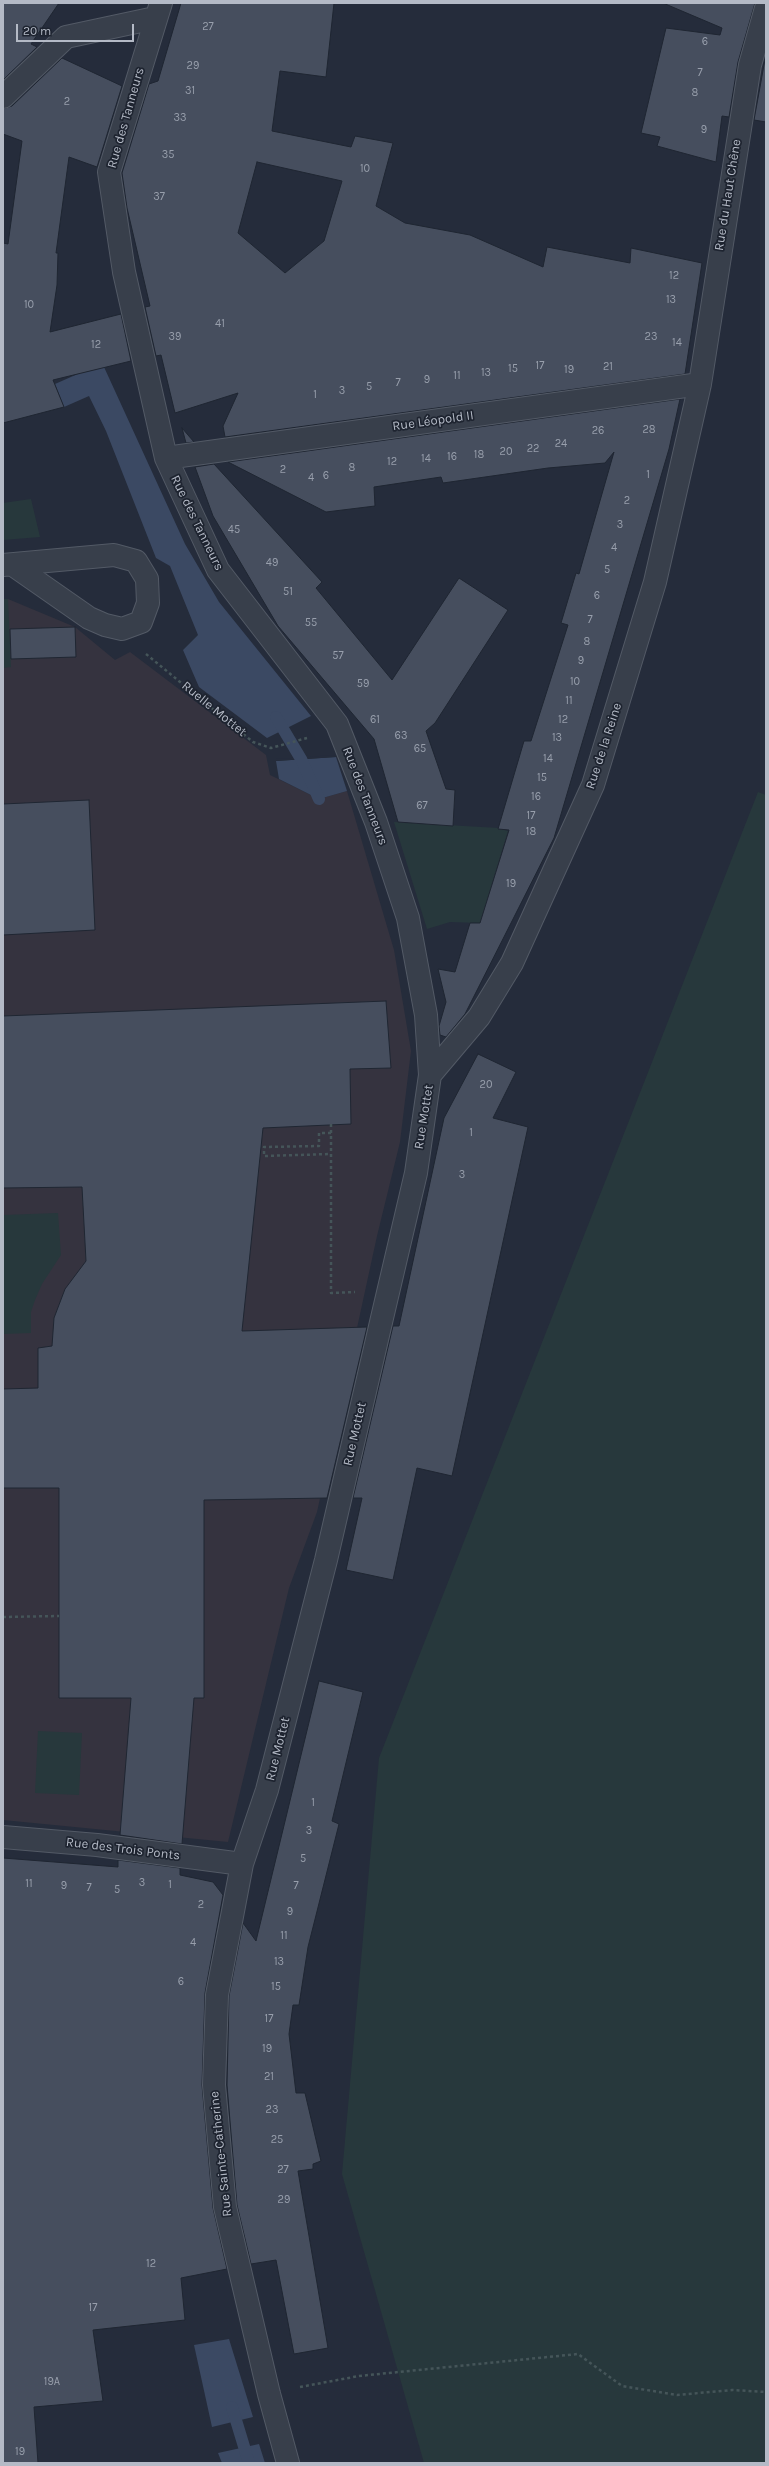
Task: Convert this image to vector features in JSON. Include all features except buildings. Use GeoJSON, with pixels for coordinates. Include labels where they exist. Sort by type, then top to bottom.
{"type":"FeatureCollection","features":[{"type":"Feature","properties":{"kind":"street","name":"Rue du Haut Chêne"},"geometry":{"type":"LineString","coordinates":[[700,384],[750,65],[766,8]]}},
{"type":"Feature","properties":{"kind":"street"},"geometry":{"type":"LineString","coordinates":[[3,97],[66,37],[158,11]]}},
{"type":"Feature","properties":{"kind":"street","name":"Rue des Tanneurs"},"geometry":{"type":"LineString","coordinates":[[158,11],[109,172],[114,220],[124,272],[166,458],[218,570],[337,724],[376,822],[408,918],[426,1015],[430,1075]]}},
{"type":"Feature","properties":{"kind":"street","name":"Rue Léopold II"},"geometry":{"type":"LineString","coordinates":[[166,458],[700,384]]}},
{"type":"Feature","properties":{"kind":"street","name":"Rue de la Reine"},"geometry":{"type":"LineString","coordinates":[[430,1075],[479,1017],[512,963],[593,785],[655,582],[700,384]]}},
{"type":"Feature","properties":{"kind":"street"},"geometry":{"type":"LineString","coordinates":[[114,555],[136,561],[147,579],[148,603],[141,622],[122,629],[105,626],[89,618],[8,565],[114,555]]}},
{"type":"Feature","properties":{"kind":"street","name":"Rue Mottet"},"geometry":{"type":"LineString","coordinates":[[242,1864],[267,1790],[326,1560],[416,1173],[430,1075]]}},
{"type":"Feature","properties":{"kind":"street","name":"Rue des Trois Ponts"},"geometry":{"type":"LineString","coordinates":[[3,1837],[97,1845],[242,1864]]}},
{"type":"Feature","properties":{"kind":"street","name":"Rue Sainte-Catherine"},"geometry":{"type":"LineString","coordinates":[[242,1864],[217,1996],[214,2085],[225,2207],[268,2394],[288,2463]]}},
{"type":"Feature","properties":{"kind":"path","name":"Ruelle Mottet"},"geometry":{"type":"LineString","coordinates":[[122,629],[133,644],[254,742],[271,748],[314,736]]}},
{"type":"Feature","properties":{"kind":"path"},"geometry":{"type":"LineString","coordinates":[[331,1124],[331,1293],[388,1292]]}},
{"type":"Feature","properties":{"kind":"path"},"geometry":{"type":"LineString","coordinates":[[331,1133],[319,1133],[320,1146],[264,1147],[264,1156],[331,1154]]}},
{"type":"Feature","properties":{"kind":"path"},"geometry":{"type":"LineString","coordinates":[[3,1617],[59,1616]]}},
{"type":"Feature","properties":{"kind":"path"},"geometry":{"type":"LineString","coordinates":[[268,2394],[359,2376],[578,2354],[622,2386],[677,2395],[732,2390],[766,2392]]}},
{"type":"Feature","properties":{"kind":"shaded area"},"geometry":{"type":"Polygon","coordinates":[[[31,499],[40,537],[3,540],[3,503],[31,499]]]}},
{"type":"Feature","properties":{"kind":"shaded area"},"geometry":{"type":"Polygon","coordinates":[[[3,599],[8,599],[75,627],[115,660],[130,652],[266,755],[270,775],[319,799],[347,791],[394,950],[411,1051],[400,1142],[377,1236],[317,1512],[289,1588],[228,1842],[3,1820],[3,599]]]}},
{"type":"Feature","properties":{"kind":"shaded area"},"geometry":{"type":"Polygon","coordinates":[[[3,599],[8,599],[11,667],[3,668],[3,599]]]}},
{"type":"Feature","properties":{"kind":"shaded area"},"geometry":{"type":"Polygon","coordinates":[[[758,792],[766,795],[766,2463],[424,2463],[342,2174],[379,1758],[758,792]]]}},
{"type":"Feature","properties":{"kind":"shaded area"},"geometry":{"type":"Polygon","coordinates":[[[394,822],[499,828],[508,831],[480,923],[450,922],[427,929],[394,822]]]}},
{"type":"Feature","properties":{"kind":"shaded area"},"geometry":{"type":"Polygon","coordinates":[[[58,1213],[61,1255],[42,1284],[35,1300],[31,1312],[31,1333],[3,1334],[3,1215],[58,1213]]]}},
{"type":"Feature","properties":{"kind":"shaded area"},"geometry":{"type":"Polygon","coordinates":[[[38,1731],[82,1733],[79,1795],[35,1793],[38,1731]]]}},
{"type":"Feature","properties":{"kind":"water"},"geometry":{"type":"Polygon","coordinates":[[[104,367],[185,544],[219,602],[311,716],[267,738],[199,687],[183,650],[198,635],[170,566],[156,558],[106,431],[89,396],[64,407],[55,384],[80,373],[104,367]]]}},
{"type":"Feature","properties":{"kind":"water"},"geometry":{"type":"Polygon","coordinates":[[[336,757],[347,791],[319,799],[279,779],[276,761],[336,757]]]}},
{"type":"Feature","properties":{"kind":"water"},"geometry":{"type":"Polygon","coordinates":[[[229,2339],[253,2417],[212,2427],[194,2345],[229,2339]]]}},
{"type":"Feature","properties":{"kind":"water"},"geometry":{"type":"Polygon","coordinates":[[[259,2444],[265,2463],[222,2463],[218,2453],[259,2444]]]}},
{"type":"Feature","properties":{"kind":"pier"},"geometry":{"type":"Polygon","coordinates":[[[335,755],[336,757],[276,761],[276,759],[335,755]]]}},
{"type":"Feature","properties":{"kind":"waterway"},"geometry":{"type":"LineString","coordinates":[[276,717],[301,759],[319,799]]}},
{"type":"Feature","properties":{"kind":"waterway"},"geometry":{"type":"LineString","coordinates":[[232,2407],[249,2463]]}}]}
